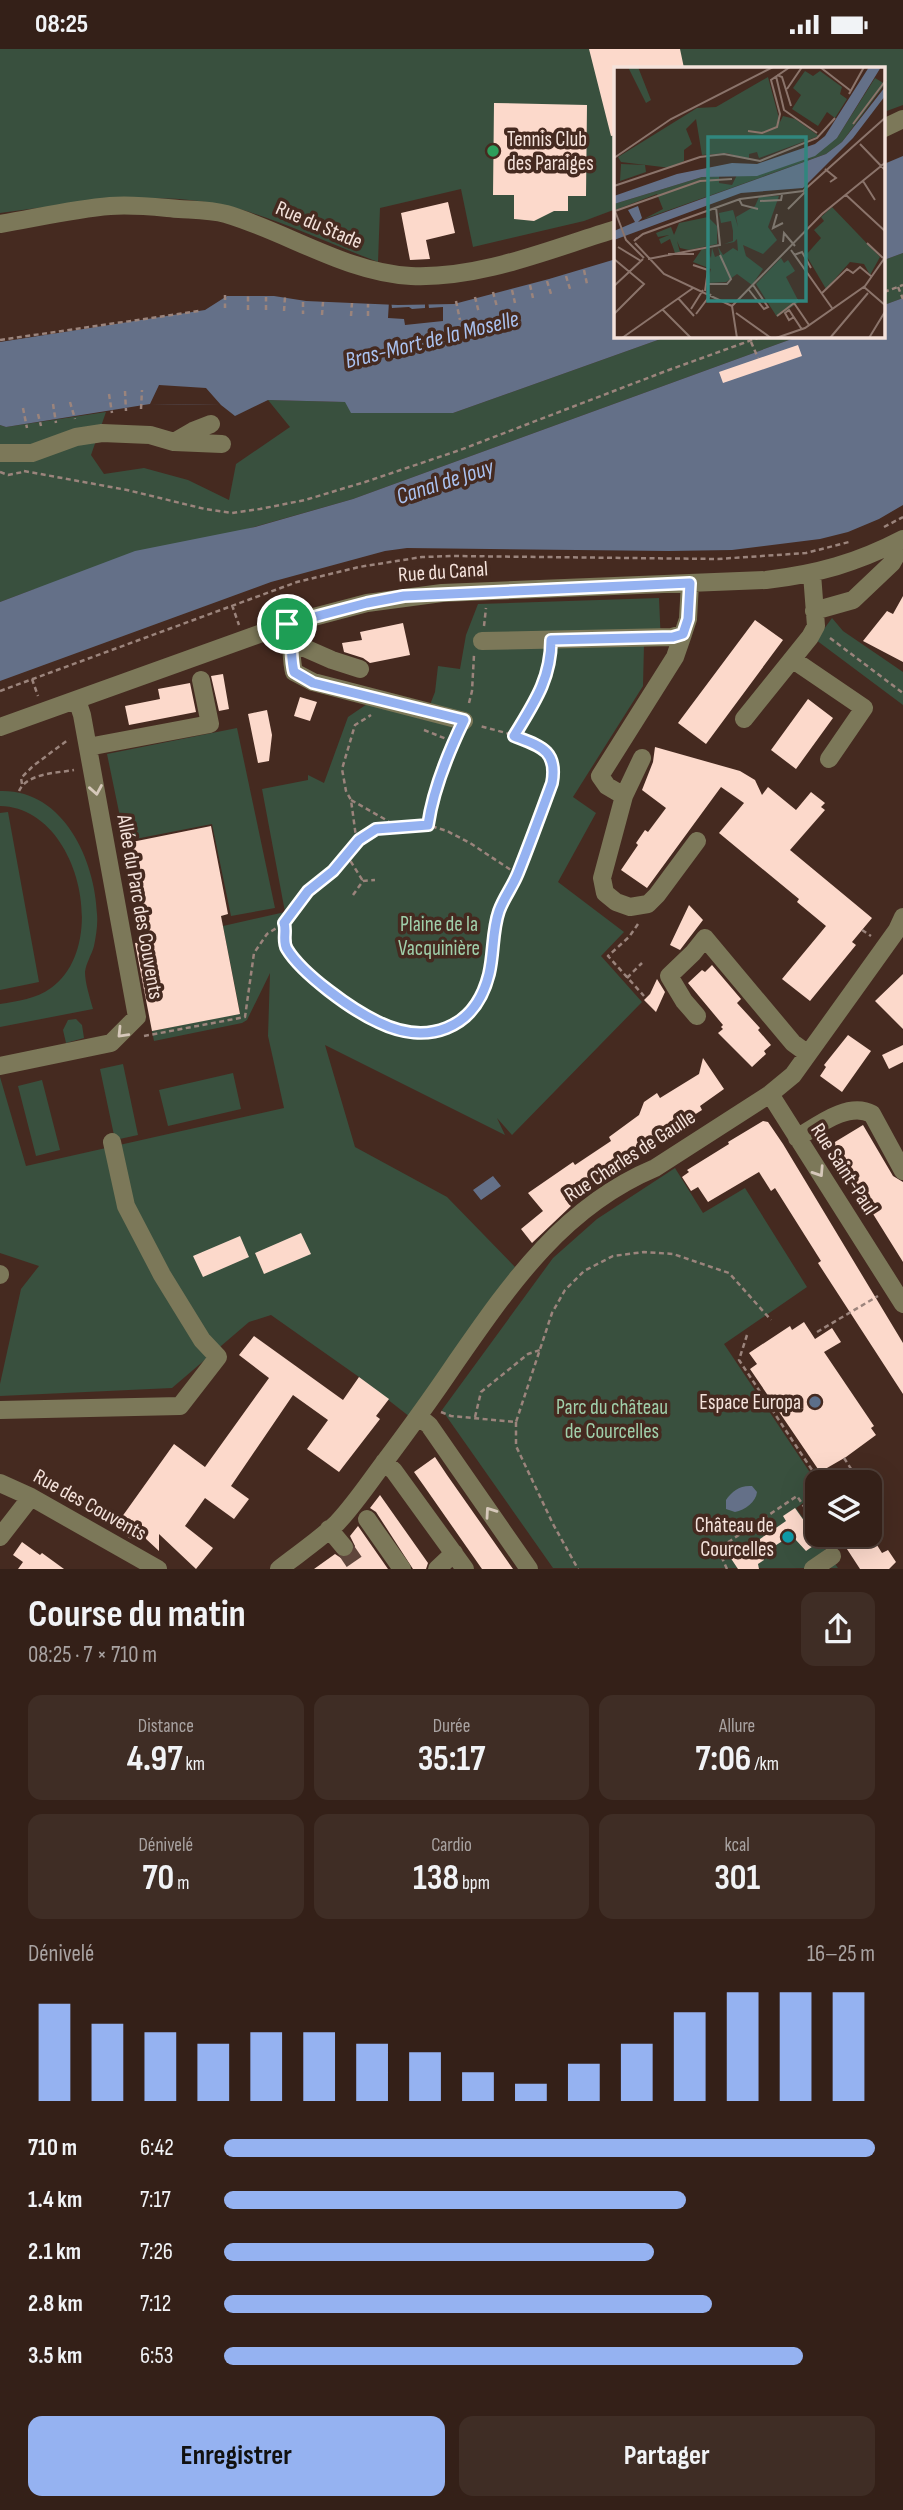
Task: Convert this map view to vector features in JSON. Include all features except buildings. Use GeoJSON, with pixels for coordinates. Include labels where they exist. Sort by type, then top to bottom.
{"type":"FeatureCollection","features":[{"type":"Feature","properties":{"kind":"street"},"geometry":{"type":"LineString","coordinates":[[886,127],[903,119]]}},
{"type":"Feature","properties":{"kind":"street","name":"Rue du Stade"},"geometry":{"type":"LineString","coordinates":[[0,224],[110,206],[222,213],[259,225],[361,268],[384,274],[412,276],[460,275],[483,270],[614,230]]}},
{"type":"Feature","properties":{"kind":"street"},"geometry":{"type":"LineString","coordinates":[[174,442],[211,424]]}},
{"type":"Feature","properties":{"kind":"street"},"geometry":{"type":"LineString","coordinates":[[0,453],[32,453],[76,437],[102,433],[150,435],[174,442],[222,444]]}},
{"type":"Feature","properties":{"kind":"street"},"geometry":{"type":"LineString","coordinates":[[815,618],[853,600],[892,563],[903,541]]}},
{"type":"Feature","properties":{"kind":"street","name":"Rue du Canal"},"geometry":{"type":"LineString","coordinates":[[0,727],[289,633],[367,603],[404,596],[766,580],[812,574],[866,558],[903,541]]}},
{"type":"Feature","properties":{"kind":"street"},"geometry":{"type":"LineString","coordinates":[[744,719],[792,659],[815,618],[812,574]]}},
{"type":"Feature","properties":{"kind":"street"},"geometry":{"type":"LineString","coordinates":[[624,796],[607,786],[600,776],[675,657],[688,619],[690,583]]}},
{"type":"Feature","properties":{"kind":"street"},"geometry":{"type":"LineString","coordinates":[[289,633],[332,660],[360,669]]}},
{"type":"Feature","properties":{"kind":"street"},"geometry":{"type":"LineString","coordinates":[[289,633],[294,672],[313,683],[464,720]]}},
{"type":"Feature","properties":{"kind":"street"},"geometry":{"type":"LineString","coordinates":[[482,641],[673,637],[683,634]]}},
{"type":"Feature","properties":{"kind":"street"},"geometry":{"type":"LineString","coordinates":[[792,659],[864,708],[830,759]]}},
{"type":"Feature","properties":{"kind":"street"},"geometry":{"type":"LineString","coordinates":[[88,748],[210,724],[201,680]]}},
{"type":"Feature","properties":{"kind":"street","name":"Allée du Parc des Couvents"},"geometry":{"type":"LineString","coordinates":[[77,700],[137,1017],[113,1041]]}},
{"type":"Feature","properties":{"kind":"street"},"geometry":{"type":"LineString","coordinates":[[642,758],[624,796],[602,879],[605,893],[616,902],[630,907],[648,904],[697,842]]}},
{"type":"Feature","properties":{"kind":"street","name":"Rue Charles de Gaulle"},"geometry":{"type":"LineString","coordinates":[[279,1569],[329,1529],[354,1503],[419,1417],[528,1263],[559,1230],[608,1192],[655,1168],[770,1094],[793,1075],[901,927]]}},
{"type":"Feature","properties":{"kind":"street"},"geometry":{"type":"LineString","coordinates":[[697,1016],[669,976],[705,938],[793,1043],[808,1054]]}},
{"type":"Feature","properties":{"kind":"street"},"geometry":{"type":"LineString","coordinates":[[0,1066],[113,1041]]}},
{"type":"Feature","properties":{"kind":"street","name":"Rue Saint-Paul"},"geometry":{"type":"LineString","coordinates":[[770,1094],[903,1304]]}},
{"type":"Feature","properties":{"kind":"street"},"geometry":{"type":"LineString","coordinates":[[797,1138],[836,1115],[864,1110],[872,1114],[903,1171]]}},
{"type":"Feature","properties":{"kind":"street"},"geometry":{"type":"LineString","coordinates":[[0,1410],[180,1406],[218,1357],[202,1340],[182,1307],[127,1206],[112,1142]]}},
{"type":"Feature","properties":{"kind":"street"},"geometry":{"type":"LineString","coordinates":[[419,1417],[429,1425],[529,1569]]}},
{"type":"Feature","properties":{"kind":"street"},"geometry":{"type":"LineString","coordinates":[[384,1462],[394,1471],[465,1569]]}},
{"type":"Feature","properties":{"kind":"street","name":"Rue des Couvents"},"geometry":{"type":"LineString","coordinates":[[0,1483],[31,1497],[158,1569]]}},
{"type":"Feature","properties":{"kind":"street"},"geometry":{"type":"LineString","coordinates":[[0,1537],[31,1497]]}},
{"type":"Feature","properties":{"kind":"street"},"geometry":{"type":"LineString","coordinates":[[367,1519],[402,1569]]}},
{"type":"Feature","properties":{"kind":"street"},"geometry":{"type":"LineString","coordinates":[[329,1529],[344,1547]]}},
{"type":"Feature","properties":{"kind":"street"},"geometry":{"type":"LineString","coordinates":[[436,1569],[454,1553]]}},
{"type":"Feature","properties":{"kind":"street"},"geometry":{"type":"LineString","coordinates":[[814,1569],[832,1556]]}},
{"type":"Feature","properties":{"kind":"path"},"geometry":{"type":"LineString","coordinates":[[583,270],[587,284]]}},
{"type":"Feature","properties":{"kind":"path"},"geometry":{"type":"LineString","coordinates":[[566,275],[570,289]]}},
{"type":"Feature","properties":{"kind":"path"},"geometry":{"type":"LineString","coordinates":[[547,281],[551,294]]}},
{"type":"Feature","properties":{"kind":"path"},"geometry":{"type":"LineString","coordinates":[[530,285],[533,298]]}},
{"type":"Feature","properties":{"kind":"path"},"geometry":{"type":"LineString","coordinates":[[886,291],[903,285]]}},
{"type":"Feature","properties":{"kind":"path"},"geometry":{"type":"LineString","coordinates":[[898,287],[903,299]]}},
{"type":"Feature","properties":{"kind":"path"},"geometry":{"type":"LineString","coordinates":[[512,290],[515,303]]}},
{"type":"Feature","properties":{"kind":"path"},"geometry":{"type":"LineString","coordinates":[[493,292],[497,307]]}},
{"type":"Feature","properties":{"kind":"path"},"geometry":{"type":"LineString","coordinates":[[225,295],[225,308]]}},
{"type":"Feature","properties":{"kind":"path"},"geometry":{"type":"LineString","coordinates":[[247,310],[248,296]]}},
{"type":"Feature","properties":{"kind":"path"},"geometry":{"type":"LineString","coordinates":[[266,297],[266,310]]}},
{"type":"Feature","properties":{"kind":"path"},"geometry":{"type":"LineString","coordinates":[[284,311],[285,297]]}},
{"type":"Feature","properties":{"kind":"path"},"geometry":{"type":"LineString","coordinates":[[475,297],[479,313]]}},
{"type":"Feature","properties":{"kind":"path"},"geometry":{"type":"LineString","coordinates":[[456,301],[460,320]]}},
{"type":"Feature","properties":{"kind":"path"},"geometry":{"type":"LineString","coordinates":[[303,302],[303,314]]}},
{"type":"Feature","properties":{"kind":"path"},"geometry":{"type":"LineString","coordinates":[[322,315],[323,302]]}},
{"type":"Feature","properties":{"kind":"path"},"geometry":{"type":"LineString","coordinates":[[351,316],[352,303]]}},
{"type":"Feature","properties":{"kind":"path"},"geometry":{"type":"LineString","coordinates":[[368,304],[368,316]]}},
{"type":"Feature","properties":{"kind":"path"},"geometry":{"type":"LineString","coordinates":[[0,340],[199,311]]}},
{"type":"Feature","properties":{"kind":"path"},"geometry":{"type":"LineString","coordinates":[[15,469],[127,490],[205,509],[232,513],[260,509],[329,493],[460,450],[757,338]]}},
{"type":"Feature","properties":{"kind":"path"},"geometry":{"type":"LineString","coordinates":[[751,340],[758,358]]}},
{"type":"Feature","properties":{"kind":"path"},"geometry":{"type":"LineString","coordinates":[[141,409],[142,390]]}},
{"type":"Feature","properties":{"kind":"path"},"geometry":{"type":"LineString","coordinates":[[125,391],[126,411]]}},
{"type":"Feature","properties":{"kind":"path"},"geometry":{"type":"LineString","coordinates":[[109,394],[112,413]]}},
{"type":"Feature","properties":{"kind":"path"},"geometry":{"type":"LineString","coordinates":[[70,402],[75,419]]}},
{"type":"Feature","properties":{"kind":"path"},"geometry":{"type":"LineString","coordinates":[[53,404],[56,423]]}},
{"type":"Feature","properties":{"kind":"path"},"geometry":{"type":"LineString","coordinates":[[23,408],[27,428]]}},
{"type":"Feature","properties":{"kind":"path"},"geometry":{"type":"LineString","coordinates":[[38,414],[41,426]]}},
{"type":"Feature","properties":{"kind":"path"},"geometry":{"type":"LineString","coordinates":[[0,472],[8,475],[26,472]]}},
{"type":"Feature","properties":{"kind":"path"},"geometry":{"type":"LineString","coordinates":[[815,618],[903,693]]}},
{"type":"Feature","properties":{"kind":"path"},"geometry":{"type":"LineString","coordinates":[[514,736],[546,680],[551,660],[551,640]]}},
{"type":"Feature","properties":{"kind":"path"},"geometry":{"type":"LineString","coordinates":[[359,840],[356,837],[351,800],[346,791],[342,769],[355,725],[361,719],[377,714]]}},
{"type":"Feature","properties":{"kind":"path"},"geometry":{"type":"LineString","coordinates":[[284,923],[287,949],[313,977],[362,1014],[408,1033],[430,1034],[461,1020],[481,995],[489,972],[497,919],[518,874],[552,783],[554,769],[551,758],[538,745],[464,720],[453,742],[430,809],[428,825]]}},
{"type":"Feature","properties":{"kind":"path"},"geometry":{"type":"LineString","coordinates":[[424,730],[453,742]]}},
{"type":"Feature","properties":{"kind":"path"},"geometry":{"type":"LineString","coordinates":[[19,791],[21,778],[64,742],[88,748]]}},
{"type":"Feature","properties":{"kind":"path"},"geometry":{"type":"LineString","coordinates":[[22,784],[88,748]]}},
{"type":"Feature","properties":{"kind":"path"},"geometry":{"type":"LineString","coordinates":[[351,800],[388,821],[391,826]]}},
{"type":"Feature","properties":{"kind":"path"},"geometry":{"type":"LineString","coordinates":[[113,1041],[245,1017],[254,953],[267,934],[284,923],[308,891],[333,871],[359,840],[376,829],[428,825],[447,831],[518,874]]}},
{"type":"Feature","properties":{"kind":"path"},"geometry":{"type":"LineString","coordinates":[[346,854],[363,881]]}},
{"type":"Feature","properties":{"kind":"path"},"geometry":{"type":"LineString","coordinates":[[353,895],[363,881],[375,880]]}},
{"type":"Feature","properties":{"kind":"path"},"geometry":{"type":"LineString","coordinates":[[638,907],[641,919],[629,937],[608,956],[644,996]]}},
{"type":"Feature","properties":{"kind":"path"},"geometry":{"type":"LineString","coordinates":[[862,930],[874,938]]}},
{"type":"Feature","properties":{"kind":"path"},"geometry":{"type":"LineString","coordinates":[[627,978],[642,963]]}},
{"type":"Feature","properties":{"kind":"path"},"geometry":{"type":"LineString","coordinates":[[578,1569],[516,1446],[516,1422],[552,1313],[565,1290],[584,1271],[612,1256],[644,1252],[673,1254],[729,1273],[771,1320]]}},
{"type":"Feature","properties":{"kind":"path"},"geometry":{"type":"LineString","coordinates":[[817,1332],[892,1287]]}},
{"type":"Feature","properties":{"kind":"path"},"geometry":{"type":"LineString","coordinates":[[747,1335],[739,1360],[812,1470]]}},
{"type":"Feature","properties":{"kind":"path"},"geometry":{"type":"LineString","coordinates":[[475,1417],[481,1392],[528,1354],[540,1350]]}},
{"type":"Feature","properties":{"kind":"path"},"geometry":{"type":"LineString","coordinates":[[451,1416],[516,1422]]}},
{"type":"Feature","properties":{"kind":"path"},"geometry":{"type":"LineString","coordinates":[[844,1458],[851,1470]]}},
{"type":"Feature","properties":{"kind":"path"},"geometry":{"type":"LineString","coordinates":[[727,1569],[718,1549],[797,1496],[804,1507]]}},
{"type":"Feature","properties":{"kind":"green space"},"geometry":{"type":"Polygon","coordinates":[[[0,49],[903,49],[903,105],[886,111],[886,67],[614,67],[614,210],[584,221],[473,247],[461,189],[380,208],[378,262],[243,210],[183,199],[122,199],[0,213],[0,49]]]}},
{"type":"Feature","properties":{"kind":"green space"},"geometry":{"type":"Polygon","coordinates":[[[903,253],[903,298],[886,304],[886,259],[903,253]]]}},
{"type":"Feature","properties":{"kind":"green space"},"geometry":{"type":"Polygon","coordinates":[[[663,338],[795,338],[353,499],[32,590],[0,602],[0,425],[6,427],[106,412],[91,455],[104,474],[144,468],[188,480],[229,500],[236,464],[290,427],[268,400],[345,402],[453,413],[663,338]]]}},
{"type":"Feature","properties":{"kind":"green space","name":"Plaine de la Vacquinière"},"geometry":{"type":"Polygon","coordinates":[[[659,598],[661,644],[644,644],[643,686],[573,797],[596,813],[558,882],[624,932],[601,956],[642,1002],[512,1135],[497,1118],[505,1135],[325,1045],[355,1147],[447,1197],[515,1267],[410,1417],[271,1315],[249,1322],[172,1388],[0,1396],[0,1384],[21,1289],[39,1266],[0,1253],[0,1077],[26,1166],[284,1108],[268,1036],[270,973],[247,1020],[242,1023],[154,1041],[152,1031],[240,1013],[223,926],[285,912],[262,789],[308,780],[308,775],[324,783],[348,717],[370,702],[424,720],[435,692],[438,666],[460,669],[466,635],[478,604],[659,598]]]}},
{"type":"Feature","properties":{"kind":"green space"},"geometry":{"type":"Polygon","coordinates":[[[832,618],[843,631],[903,672],[903,705],[816,640],[832,618]]]}},
{"type":"Feature","properties":{"kind":"green space"},"geometry":{"type":"Polygon","coordinates":[[[237,728],[275,908],[231,916],[212,824],[125,841],[107,754],[237,728]]]}},
{"type":"Feature","properties":{"kind":"green space"},"geometry":{"type":"Polygon","coordinates":[[[0,791],[22,793],[41,802],[58,815],[82,850],[90,871],[97,914],[94,946],[85,972],[93,1009],[0,1027],[0,1004],[27,999],[45,992],[69,968],[79,942],[82,912],[77,881],[66,853],[49,829],[27,812],[0,806],[0,791]]]}},
{"type":"Feature","properties":{"kind":"green space"},"geometry":{"type":"Polygon","coordinates":[[[8,812],[39,982],[0,990],[0,813],[8,812]]]}},
{"type":"Feature","properties":{"kind":"green space"},"geometry":{"type":"Polygon","coordinates":[[[76,1019],[82,1025],[84,1038],[66,1043],[63,1030],[68,1020],[76,1019]]]}},
{"type":"Feature","properties":{"kind":"green space"},"geometry":{"type":"Polygon","coordinates":[[[123,1064],[138,1135],[115,1140],[100,1069],[123,1064]]]}},
{"type":"Feature","properties":{"kind":"green space"},"geometry":{"type":"Polygon","coordinates":[[[233,1073],[241,1109],[168,1126],[159,1090],[233,1073]]]}},
{"type":"Feature","properties":{"kind":"green space"},"geometry":{"type":"Polygon","coordinates":[[[42,1080],[60,1150],[36,1156],[18,1086],[42,1080]]]}},
{"type":"Feature","properties":{"kind":"green space","name":"Parc du château de Courcelles"},"geometry":{"type":"Polygon","coordinates":[[[675,1168],[703,1213],[745,1188],[807,1287],[724,1344],[808,1470],[805,1470],[805,1502],[796,1508],[805,1521],[805,1547],[823,1547],[838,1568],[553,1568],[442,1410],[553,1258],[597,1219],[675,1168]]]}},
{"type":"Feature","properties":{"kind":"water"},"geometry":{"type":"Polygon","coordinates":[[[903,156],[903,253],[886,259],[886,163],[903,156]]]}},
{"type":"Feature","properties":{"kind":"water","name":"Bras-Mort de la Moselle"},"geometry":{"type":"Polygon","coordinates":[[[614,260],[614,338],[663,338],[453,413],[351,413],[345,402],[268,400],[235,416],[221,405],[150,404],[6,427],[0,425],[0,342],[205,310],[227,296],[274,296],[306,301],[398,305],[454,304],[614,260]]]}},
{"type":"Feature","properties":{"kind":"water","name":"Canal de Jouy"},"geometry":{"type":"Polygon","coordinates":[[[903,298],[903,505],[879,519],[848,532],[820,539],[732,550],[407,548],[385,551],[271,582],[0,681],[0,602],[135,551],[255,527],[353,499],[795,338],[886,338],[886,304],[903,298]]]}},
{"type":"Feature","properties":{"kind":"water"},"geometry":{"type":"Polygon","coordinates":[[[493,1176],[501,1186],[481,1200],[473,1190],[493,1176]]]}},
{"type":"Feature","properties":{"kind":"water"},"geometry":{"type":"Polygon","coordinates":[[[744,1486],[752,1486],[757,1492],[749,1505],[735,1512],[726,1509],[726,1500],[734,1491],[744,1486]]]}},
{"type":"Feature","properties":{"kind":"pier"},"geometry":{"type":"Polygon","coordinates":[[[389,301],[392,308],[412,309],[425,308],[425,301],[428,301],[429,308],[443,307],[443,321],[405,325],[404,319],[388,318],[389,301]]]}},
{"type":"Feature","properties":{"kind":"pier"},"geometry":{"type":"Polygon","coordinates":[[[159,385],[206,388],[221,405],[150,404],[159,385]]]}},
{"type":"Feature","properties":{"kind":"tunnel"},"geometry":{"type":"LineString","coordinates":[[344,1547],[359,1569]]}},
{"type":"Feature","properties":{"kind":"place","name":"Tennis Club des Paraiges"},"geometry":{"type":"Point","coordinates":[493,151]}},
{"type":"Feature","properties":{"kind":"place","name":"Espace Europa"},"geometry":{"type":"Point","coordinates":[815,1402]}},
{"type":"Feature","properties":{"kind":"place","name":"Château de Courcelles"},"geometry":{"type":"Point","coordinates":[788,1537]}},
{"type":"Feature","properties":{"kind":"route"},"geometry":{"type":"LineString","coordinates":[[690,583],[688,619],[683,634],[673,637],[551,640],[551,660],[546,680],[514,736],[538,745],[551,758],[554,769],[552,783],[518,874],[499,911],[486,984],[468,1014],[451,1027],[418,1035],[381,1024],[362,1014],[313,977],[287,949],[284,923],[308,891],[333,871],[359,840],[376,829],[428,825],[430,809],[453,742],[464,720],[313,683],[294,672],[287,624],[404,596],[690,583]]}}]}
